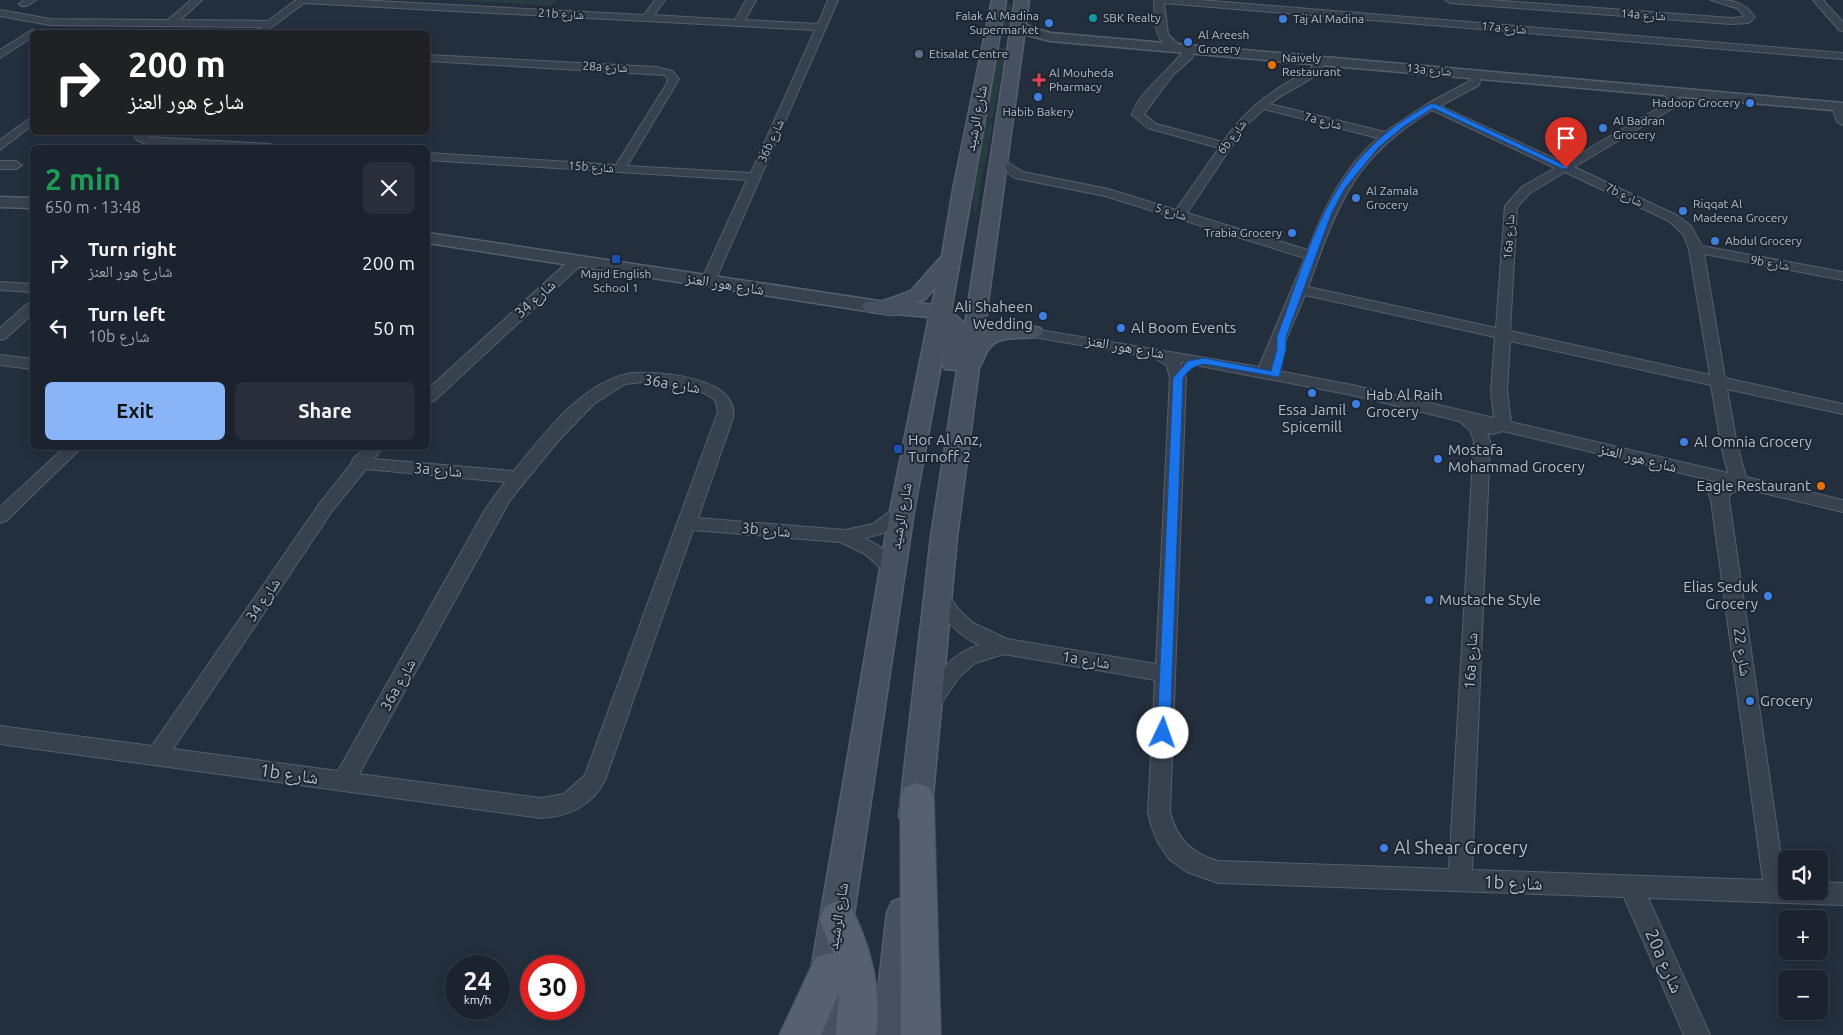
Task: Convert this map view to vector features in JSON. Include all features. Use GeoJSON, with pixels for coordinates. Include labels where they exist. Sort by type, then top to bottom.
{"type":"FeatureCollection","features":[{"type":"Feature","properties":{"kind":"main road","name":"شارع الرشيد"},"geometry":{"type":"LineString","coordinates":[[818,1035],[902,510],[943,316],[962,190],[998,0]]}},
{"type":"Feature","properties":{"kind":"main road","name":"شارع الرشيد"},"geometry":{"type":"LineString","coordinates":[[891,1035],[944,537],[1022,0]]}},
{"type":"Feature","properties":{"kind":"main road"},"geometry":{"type":"LineString","coordinates":[[962,190],[968,201],[970,222],[957,308],[966,319],[975,322]]}},
{"type":"Feature","properties":{"kind":"main road"},"geometry":{"type":"LineString","coordinates":[[872,306],[903,301],[918,295],[928,287],[952,256]]}},
{"type":"Feature","properties":{"kind":"main road"},"geometry":{"type":"LineString","coordinates":[[872,306],[943,316],[955,325],[956,338],[943,456],[944,537]]}},
{"type":"Feature","properties":{"kind":"main road"},"geometry":{"type":"LineString","coordinates":[[872,306],[917,324],[926,333],[934,352]]}},
{"type":"Feature","properties":{"kind":"main road"},"geometry":{"type":"LineString","coordinates":[[964,392],[975,352],[983,341],[1008,331],[1033,332]]}},
{"type":"Feature","properties":{"kind":"main road"},"geometry":{"type":"LineString","coordinates":[[917,798],[921,1035]]}},
{"type":"Feature","properties":{"kind":"main road"},"geometry":{"type":"LineString","coordinates":[[838,919],[851,944],[857,968],[860,994],[856,1035]]}},
{"type":"Feature","properties":{"kind":"main road"},"geometry":{"type":"LineString","coordinates":[[799,1035],[811,1014],[829,972]]}},
{"type":"Feature","properties":{"kind":"street"},"geometry":{"type":"LineString","coordinates":[[172,23],[197,0]]}},
{"type":"Feature","properties":{"kind":"street"},"geometry":{"type":"LineString","coordinates":[[263,30],[302,0]]}},
{"type":"Feature","properties":{"kind":"street","name":"21b شارع"},"geometry":{"type":"LineString","coordinates":[[302,0],[820,27]]}},
{"type":"Feature","properties":{"kind":"street"},"geometry":{"type":"LineString","coordinates":[[557,13],[568,0]]}},
{"type":"Feature","properties":{"kind":"street"},"geometry":{"type":"LineString","coordinates":[[647,18],[660,0]]}},
{"type":"Feature","properties":{"kind":"street"},"geometry":{"type":"LineString","coordinates":[[738,23],[751,0]]}},
{"type":"Feature","properties":{"kind":"street","name":"36b شارع"},"geometry":{"type":"LineString","coordinates":[[708,281],[833,0]]}},
{"type":"Feature","properties":{"kind":"street"},"geometry":{"type":"LineString","coordinates":[[1160,0],[1162,37],[1167,43],[1183,51],[1141,108],[1138,115],[1152,126],[1225,146]]}},
{"type":"Feature","properties":{"kind":"street","name":"17a شارع"},"geometry":{"type":"LineString","coordinates":[[1165,0],[1499,16],[1843,56]]}},
{"type":"Feature","properties":{"kind":"street","name":"14a شارع"},"geometry":{"type":"LineString","coordinates":[[1450,0],[1499,16],[1731,21],[1745,21],[1750,17],[1742,7],[1716,0]]}},
{"type":"Feature","properties":{"kind":"street"},"geometry":{"type":"LineString","coordinates":[[1818,0],[1843,28]]}},
{"type":"Feature","properties":{"kind":"street"},"geometry":{"type":"LineString","coordinates":[[0,13],[50,22],[271,24]]}},
{"type":"Feature","properties":{"kind":"street"},"geometry":{"type":"LineString","coordinates":[[38,30],[50,22]]}},
{"type":"Feature","properties":{"kind":"street"},"geometry":{"type":"LineString","coordinates":[[146,30],[156,22]]}},
{"type":"Feature","properties":{"kind":"street","name":"13a شارع"},"geometry":{"type":"LineString","coordinates":[[1018,24],[1028,31],[1042,36],[1147,45],[1183,51],[1313,60],[1840,107]]}},
{"type":"Feature","properties":{"kind":"street"},"geometry":{"type":"LineString","coordinates":[[0,55],[30,35]]}},
{"type":"Feature","properties":{"kind":"street"},"geometry":{"type":"LineString","coordinates":[[1147,45],[1158,42],[1162,37]]}},
{"type":"Feature","properties":{"kind":"street","name":"28a شارع"},"geometry":{"type":"LineString","coordinates":[[430,58],[656,70],[668,73],[674,79],[671,85],[619,169]]}},
{"type":"Feature","properties":{"kind":"street","name":"6b شارع"},"geometry":{"type":"LineString","coordinates":[[1179,215],[1241,124],[1260,105],[1318,68],[1313,60]]}},
{"type":"Feature","properties":{"kind":"street"},"geometry":{"type":"LineString","coordinates":[[1270,373],[1282,349],[1282,337],[1328,212],[1342,187],[1366,156],[1386,136],[1432,106],[1477,81],[1473,74]]}},
{"type":"Feature","properties":{"kind":"street","name":"16a شارع"},"geometry":{"type":"LineString","coordinates":[[1497,424],[1511,206],[1519,195],[1673,103],[1667,91]]}},
{"type":"Feature","properties":{"kind":"street","name":"7a شارع"},"geometry":{"type":"LineString","coordinates":[[1260,105],[1386,136]]}},
{"type":"Feature","properties":{"kind":"street","name":"7b شارع"},"geometry":{"type":"LineString","coordinates":[[1432,106],[1680,222],[1690,232],[1696,249]]}},
{"type":"Feature","properties":{"kind":"street"},"geometry":{"type":"LineString","coordinates":[[1840,107],[1843,122]]}},
{"type":"Feature","properties":{"kind":"street"},"geometry":{"type":"LineString","coordinates":[[0,146],[30,122]]}},
{"type":"Feature","properties":{"kind":"street"},"geometry":{"type":"LineString","coordinates":[[138,135],[141,138],[154,140],[234,145]]}},
{"type":"Feature","properties":{"kind":"street"},"geometry":{"type":"LineString","coordinates":[[251,145],[260,137]]}},
{"type":"Feature","properties":{"kind":"street","name":"15b شارع"},"geometry":{"type":"LineString","coordinates":[[430,157],[755,177]]}},
{"type":"Feature","properties":{"kind":"street","name":"شارع 5"},"geometry":{"type":"LineString","coordinates":[[999,161],[1010,171],[1028,178],[1098,190],[1312,256]]}},
{"type":"Feature","properties":{"kind":"street"},"geometry":{"type":"LineString","coordinates":[[0,165],[16,165]]}},
{"type":"Feature","properties":{"kind":"street","name":"شارع 5"},"geometry":{"type":"LineString","coordinates":[[995,190],[1008,182],[1028,178]]}},
{"type":"Feature","properties":{"kind":"street"},"geometry":{"type":"LineString","coordinates":[[0,202],[30,203]]}},
{"type":"Feature","properties":{"kind":"street","name":"شارع هور العنز"},"geometry":{"type":"LineString","coordinates":[[430,238],[872,306]]}},
{"type":"Feature","properties":{"kind":"street"},"geometry":{"type":"LineString","coordinates":[[1696,249],[1733,481],[1723,491],[1720,500]]}},
{"type":"Feature","properties":{"kind":"street","name":"9b شارع"},"geometry":{"type":"LineString","coordinates":[[1696,249],[1843,276]]}},
{"type":"Feature","properties":{"kind":"street","name":"شارع 34"},"geometry":{"type":"LineString","coordinates":[[430,395],[577,261]]}},
{"type":"Feature","properties":{"kind":"street"},"geometry":{"type":"LineString","coordinates":[[0,286],[30,288]]}},
{"type":"Feature","properties":{"kind":"street"},"geometry":{"type":"LineString","coordinates":[[1300,290],[1843,409]]}},
{"type":"Feature","properties":{"kind":"street"},"geometry":{"type":"LineString","coordinates":[[0,336],[30,309]]}},
{"type":"Feature","properties":{"kind":"street","name":"شارع هور العنز"},"geometry":{"type":"LineString","coordinates":[[943,316],[1270,373],[1463,416],[1843,506]]}},
{"type":"Feature","properties":{"kind":"street"},"geometry":{"type":"LineString","coordinates":[[1159,353],[1174,364],[1178,378],[1166,674]]}},
{"type":"Feature","properties":{"kind":"street"},"geometry":{"type":"LineString","coordinates":[[0,360],[30,364]]}},
{"type":"Feature","properties":{"kind":"street"},"geometry":{"type":"LineString","coordinates":[[1178,378],[1191,364],[1204,361]]}},
{"type":"Feature","properties":{"kind":"street","name":"36a شارع"},"geometry":{"type":"LineString","coordinates":[[344,781],[494,510],[516,477],[592,398],[611,384],[636,378],[649,378],[710,390],[725,402],[727,410],[594,780],[577,799]]}},
{"type":"Feature","properties":{"kind":"street"},"geometry":{"type":"LineString","coordinates":[[1463,416],[1477,428],[1482,441]]}},
{"type":"Feature","properties":{"kind":"street"},"geometry":{"type":"LineString","coordinates":[[1482,441],[1497,424]]}},
{"type":"Feature","properties":{"kind":"street","name":"16a شارع"},"geometry":{"type":"LineString","coordinates":[[1460,881],[1482,441]]}},
{"type":"Feature","properties":{"kind":"street"},"geometry":{"type":"LineString","coordinates":[[0,516],[71,450]]}},
{"type":"Feature","properties":{"kind":"street","name":"شارع 34"},"geometry":{"type":"LineString","coordinates":[[157,756],[326,506],[372,450]]}},
{"type":"Feature","properties":{"kind":"street","name":"3a شارع"},"geometry":{"type":"LineString","coordinates":[[360,463],[516,477]]}},
{"type":"Feature","properties":{"kind":"street","name":"شارع 22"},"geometry":{"type":"LineString","coordinates":[[1695,472],[1715,488],[1720,500],[1776,892]]}},
{"type":"Feature","properties":{"kind":"street","name":"3b شارع"},"geometry":{"type":"LineString","coordinates":[[687,523],[845,536],[878,528],[892,520],[902,510]]}},
{"type":"Feature","properties":{"kind":"street","name":"3b شارع"},"geometry":{"type":"LineString","coordinates":[[845,536],[871,549],[892,568]]}},
{"type":"Feature","properties":{"kind":"street","name":"1a شارع"},"geometry":{"type":"LineString","coordinates":[[937,594],[949,614],[960,625],[974,634],[1006,647],[1166,674]]}},
{"type":"Feature","properties":{"kind":"street","name":"1a شارع"},"geometry":{"type":"LineString","coordinates":[[925,713],[951,670],[966,658],[984,649],[1006,647]]}},
{"type":"Feature","properties":{"kind":"street","name":"1b شارع"},"geometry":{"type":"LineString","coordinates":[[1166,674],[1159,812],[1162,828],[1171,845],[1185,860],[1201,868],[1218,872],[1843,894]]}},
{"type":"Feature","properties":{"kind":"street","name":"1b شارع"},"geometry":{"type":"LineString","coordinates":[[0,735],[541,808],[553,808],[577,799]]}},
{"type":"Feature","properties":{"kind":"street","name":"20a شارع"},"geometry":{"type":"LineString","coordinates":[[1630,887],[1697,1035]]}},
{"type":"Feature","properties":{"kind":"green space"},"geometry":{"type":"Polygon","coordinates":[[[453,0],[557,0],[552,6],[453,0]]]}},
{"type":"Feature","properties":{"kind":"green space"},"geometry":{"type":"Polygon","coordinates":[[[1004,5],[1013,5],[1007,38],[998,37],[1004,5]]]}},
{"type":"Feature","properties":{"kind":"green space"},"geometry":{"type":"Polygon","coordinates":[[[996,47],[1006,48],[1000,80],[990,79],[996,47]]]}},
{"type":"Feature","properties":{"kind":"green space"},"geometry":{"type":"Polygon","coordinates":[[[990,81],[1000,81],[993,118],[983,118],[990,81]]]}},
{"type":"Feature","properties":{"kind":"green space"},"geometry":{"type":"Polygon","coordinates":[[[983,120],[993,121],[985,165],[975,164],[983,120]]]}},
{"type":"Feature","properties":{"kind":"green space"},"geometry":{"type":"Polygon","coordinates":[[[975,166],[984,166],[976,213],[973,213],[975,166]]]}},
{"type":"Feature","properties":{"kind":"place","name":"SBK Realty"},"geometry":{"type":"Point","coordinates":[1093,18]}},
{"type":"Feature","properties":{"kind":"place","name":"Taj Al Madina"},"geometry":{"type":"Point","coordinates":[1283,19]}},
{"type":"Feature","properties":{"kind":"place","name":"Falak Al Madina Supermarket"},"geometry":{"type":"Point","coordinates":[1049,23]}},
{"type":"Feature","properties":{"kind":"place","name":"Al Areesh Grocery"},"geometry":{"type":"Point","coordinates":[1188,42]}},
{"type":"Feature","properties":{"kind":"place","name":"Etisalat Centre"},"geometry":{"type":"Point","coordinates":[919,54]}},
{"type":"Feature","properties":{"kind":"place","name":"Naively Restaurant"},"geometry":{"type":"Point","coordinates":[1272,65]}},
{"type":"Feature","properties":{"kind":"place","name":"Al Mouheda Pharmacy"},"geometry":{"type":"Point","coordinates":[1039,80]}},
{"type":"Feature","properties":{"kind":"place","name":"Habib Bakery"},"geometry":{"type":"Point","coordinates":[1038,97]}},
{"type":"Feature","properties":{"kind":"place","name":"Hadoop Grocery"},"geometry":{"type":"Point","coordinates":[1750,103]}},
{"type":"Feature","properties":{"kind":"place","name":"Al Badran Grocery"},"geometry":{"type":"Point","coordinates":[1603,128]}},
{"type":"Feature","properties":{"kind":"place","name":"Al Zamala Grocery"},"geometry":{"type":"Point","coordinates":[1356,198]}},
{"type":"Feature","properties":{"kind":"place","name":"Riqqat Al Madeena Grocery"},"geometry":{"type":"Point","coordinates":[1683,211]}},
{"type":"Feature","properties":{"kind":"place","name":"Trabia Grocery"},"geometry":{"type":"Point","coordinates":[1292,233]}},
{"type":"Feature","properties":{"kind":"place","name":"Abdul Grocery"},"geometry":{"type":"Point","coordinates":[1715,241]}},
{"type":"Feature","properties":{"kind":"place","name":"Majid English School 1"},"geometry":{"type":"Point","coordinates":[616,259]}},
{"type":"Feature","properties":{"kind":"place","name":"Ali Shaheen Wedding"},"geometry":{"type":"Point","coordinates":[1043,316]}},
{"type":"Feature","properties":{"kind":"place","name":"Al Boom Events"},"geometry":{"type":"Point","coordinates":[1121,328]}},
{"type":"Feature","properties":{"kind":"place","name":"Essa Jamil Spicemill"},"geometry":{"type":"Point","coordinates":[1312,393]}},
{"type":"Feature","properties":{"kind":"place","name":"Hab Al Raih Grocery"},"geometry":{"type":"Point","coordinates":[1356,404]}},
{"type":"Feature","properties":{"kind":"place","name":"Al Omnia Grocery"},"geometry":{"type":"Point","coordinates":[1684,442]}},
{"type":"Feature","properties":{"kind":"place","name":"Hor Al Anz, Turnoff 2"},"geometry":{"type":"Point","coordinates":[898,449]}},
{"type":"Feature","properties":{"kind":"place","name":"Mostafa Mohammad Grocery"},"geometry":{"type":"Point","coordinates":[1438,459]}},
{"type":"Feature","properties":{"kind":"place","name":"Eagle Restaurant"},"geometry":{"type":"Point","coordinates":[1821,486]}},
{"type":"Feature","properties":{"kind":"place","name":"Elias Seduk Grocery"},"geometry":{"type":"Point","coordinates":[1768,596]}},
{"type":"Feature","properties":{"kind":"place","name":"Mustache Style"},"geometry":{"type":"Point","coordinates":[1429,600]}},
{"type":"Feature","properties":{"kind":"place","name":"Grocery"},"geometry":{"type":"Point","coordinates":[1750,701]}},
{"type":"Feature","properties":{"kind":"place","name":"Al Shear Grocery"},"geometry":{"type":"Point","coordinates":[1384,848]}},
{"type":"Feature","properties":{"kind":"route"},"geometry":{"type":"LineString","coordinates":[[1163,733],[1178,378],[1187,366],[1204,361],[1275,375],[1282,349],[1282,337],[1328,212],[1342,187],[1357,166],[1386,136],[1400,125],[1432,106],[1566,168]]}}]}
